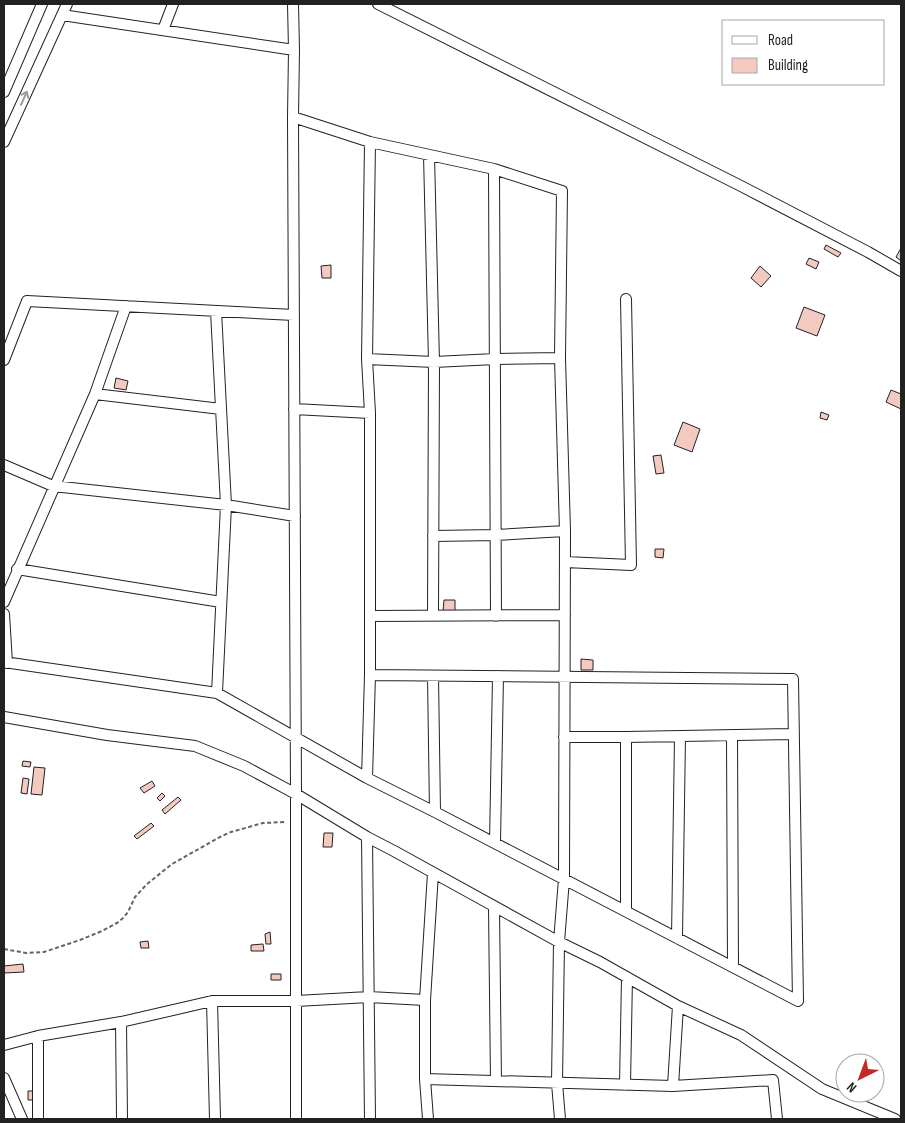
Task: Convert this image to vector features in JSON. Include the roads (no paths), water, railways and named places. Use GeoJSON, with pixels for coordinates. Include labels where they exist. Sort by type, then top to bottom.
{"type":"FeatureCollection","features":[{"type":"Feature","properties":{"kind":"street"},"geometry":{"type":"LineString","coordinates":[[4,92],[42,4]]}},
{"type":"Feature","properties":{"kind":"street"},"geometry":{"type":"LineString","coordinates":[[4,142],[67,4]]}},
{"type":"Feature","properties":{"kind":"street"},"geometry":{"type":"LineString","coordinates":[[163,30],[173,4]]}},
{"type":"Feature","properties":{"kind":"street"},"geometry":{"type":"LineString","coordinates":[[293,4],[296,1119]]}},
{"type":"Feature","properties":{"kind":"street"},"geometry":{"type":"LineString","coordinates":[[378,4],[748,190],[901,271]]}},
{"type":"Feature","properties":{"kind":"street"},"geometry":{"type":"LineString","coordinates":[[62,15],[294,50]]}},
{"type":"Feature","properties":{"kind":"street"},"geometry":{"type":"LineString","coordinates":[[293,117],[370,142],[494,169],[562,191],[560,358],[566,531],[564,879],[559,942],[557,1083],[560,1119]]}},
{"type":"Feature","properties":{"kind":"street"},"geometry":{"type":"LineString","coordinates":[[367,778],[370,675],[370,414],[366,358],[370,142]]}},
{"type":"Feature","properties":{"kind":"street"},"geometry":{"type":"LineString","coordinates":[[429,155],[434,362],[433,616]]}},
{"type":"Feature","properties":{"kind":"street"},"geometry":{"type":"LineString","coordinates":[[494,169],[496,616]]}},
{"type":"Feature","properties":{"kind":"street"},"geometry":{"type":"LineString","coordinates":[[565,562],[631,564],[626,299]]}},
{"type":"Feature","properties":{"kind":"street"},"geometry":{"type":"LineString","coordinates":[[4,360],[27,301],[294,315]]}},
{"type":"Feature","properties":{"kind":"street"},"geometry":{"type":"LineString","coordinates":[[4,602],[53,486],[95,394],[126,306]]}},
{"type":"Feature","properties":{"kind":"street"},"geometry":{"type":"LineString","coordinates":[[216,311],[226,505],[217,693]]}},
{"type":"Feature","properties":{"kind":"street"},"geometry":{"type":"LineString","coordinates":[[366,358],[434,362],[560,358]]}},
{"type":"Feature","properties":{"kind":"street"},"geometry":{"type":"LineString","coordinates":[[95,394],[221,409]]}},
{"type":"Feature","properties":{"kind":"street"},"geometry":{"type":"LineString","coordinates":[[294,409],[370,414]]}},
{"type":"Feature","properties":{"kind":"street"},"geometry":{"type":"LineString","coordinates":[[4,465],[53,486],[226,505],[295,516]]}},
{"type":"Feature","properties":{"kind":"street"},"geometry":{"type":"LineString","coordinates":[[433,536],[566,531]]}},
{"type":"Feature","properties":{"kind":"street"},"geometry":{"type":"LineString","coordinates":[[17,569],[221,602]]}},
{"type":"Feature","properties":{"kind":"street"},"geometry":{"type":"LineString","coordinates":[[4,614],[5,663],[217,693],[367,778],[798,1002],[793,679],[370,675]]}},
{"type":"Feature","properties":{"kind":"street"},"geometry":{"type":"LineString","coordinates":[[370,616],[565,615]]}},
{"type":"Feature","properties":{"kind":"street"},"geometry":{"type":"LineString","coordinates":[[433,676],[435,812]]}},
{"type":"Feature","properties":{"kind":"street"},"geometry":{"type":"LineString","coordinates":[[495,843],[498,676]]}},
{"type":"Feature","properties":{"kind":"street"},"geometry":{"type":"LineString","coordinates":[[4,717],[107,735],[195,746],[244,766],[494,907],[600,962],[678,1006],[741,1036],[822,1089],[895,1119]]}},
{"type":"Feature","properties":{"kind":"street"},"geometry":{"type":"LineString","coordinates":[[564,737],[794,734]]}},
{"type":"Feature","properties":{"kind":"street"},"geometry":{"type":"LineString","coordinates":[[732,735],[733,967]]}},
{"type":"Feature","properties":{"kind":"street"},"geometry":{"type":"LineString","coordinates":[[677,938],[680,736]]}},
{"type":"Feature","properties":{"kind":"street"},"geometry":{"type":"LineString","coordinates":[[626,737],[626,911]]}},
{"type":"Feature","properties":{"kind":"street"},"geometry":{"type":"LineString","coordinates":[[367,837],[370,1119]]}},
{"type":"Feature","properties":{"kind":"street"},"geometry":{"type":"LineString","coordinates":[[428,1119],[425,1079],[425,1000],[433,873]]}},
{"type":"Feature","properties":{"kind":"street"},"geometry":{"type":"LineString","coordinates":[[494,907],[496,1081]]}},
{"type":"Feature","properties":{"kind":"street"},"geometry":{"type":"LineString","coordinates":[[625,1084],[627,977]]}},
{"type":"Feature","properties":{"kind":"street"},"geometry":{"type":"LineString","coordinates":[[4,1045],[38,1036],[122,1022],[212,1001],[296,1001],[369,997],[425,1000]]}},
{"type":"Feature","properties":{"kind":"street"},"geometry":{"type":"LineString","coordinates":[[212,1001],[215,1119]]}},
{"type":"Feature","properties":{"kind":"street"},"geometry":{"type":"LineString","coordinates":[[674,1086],[678,1006]]}},
{"type":"Feature","properties":{"kind":"street"},"geometry":{"type":"LineString","coordinates":[[122,1022],[122,1119]]}},
{"type":"Feature","properties":{"kind":"street"},"geometry":{"type":"LineString","coordinates":[[38,1036],[38,1119]]}},
{"type":"Feature","properties":{"kind":"street"},"geometry":{"type":"LineString","coordinates":[[4,1078],[22,1119]]}},
{"type":"Feature","properties":{"kind":"street"},"geometry":{"type":"LineString","coordinates":[[425,1079],[674,1086],[773,1080],[777,1119]]}}]}
